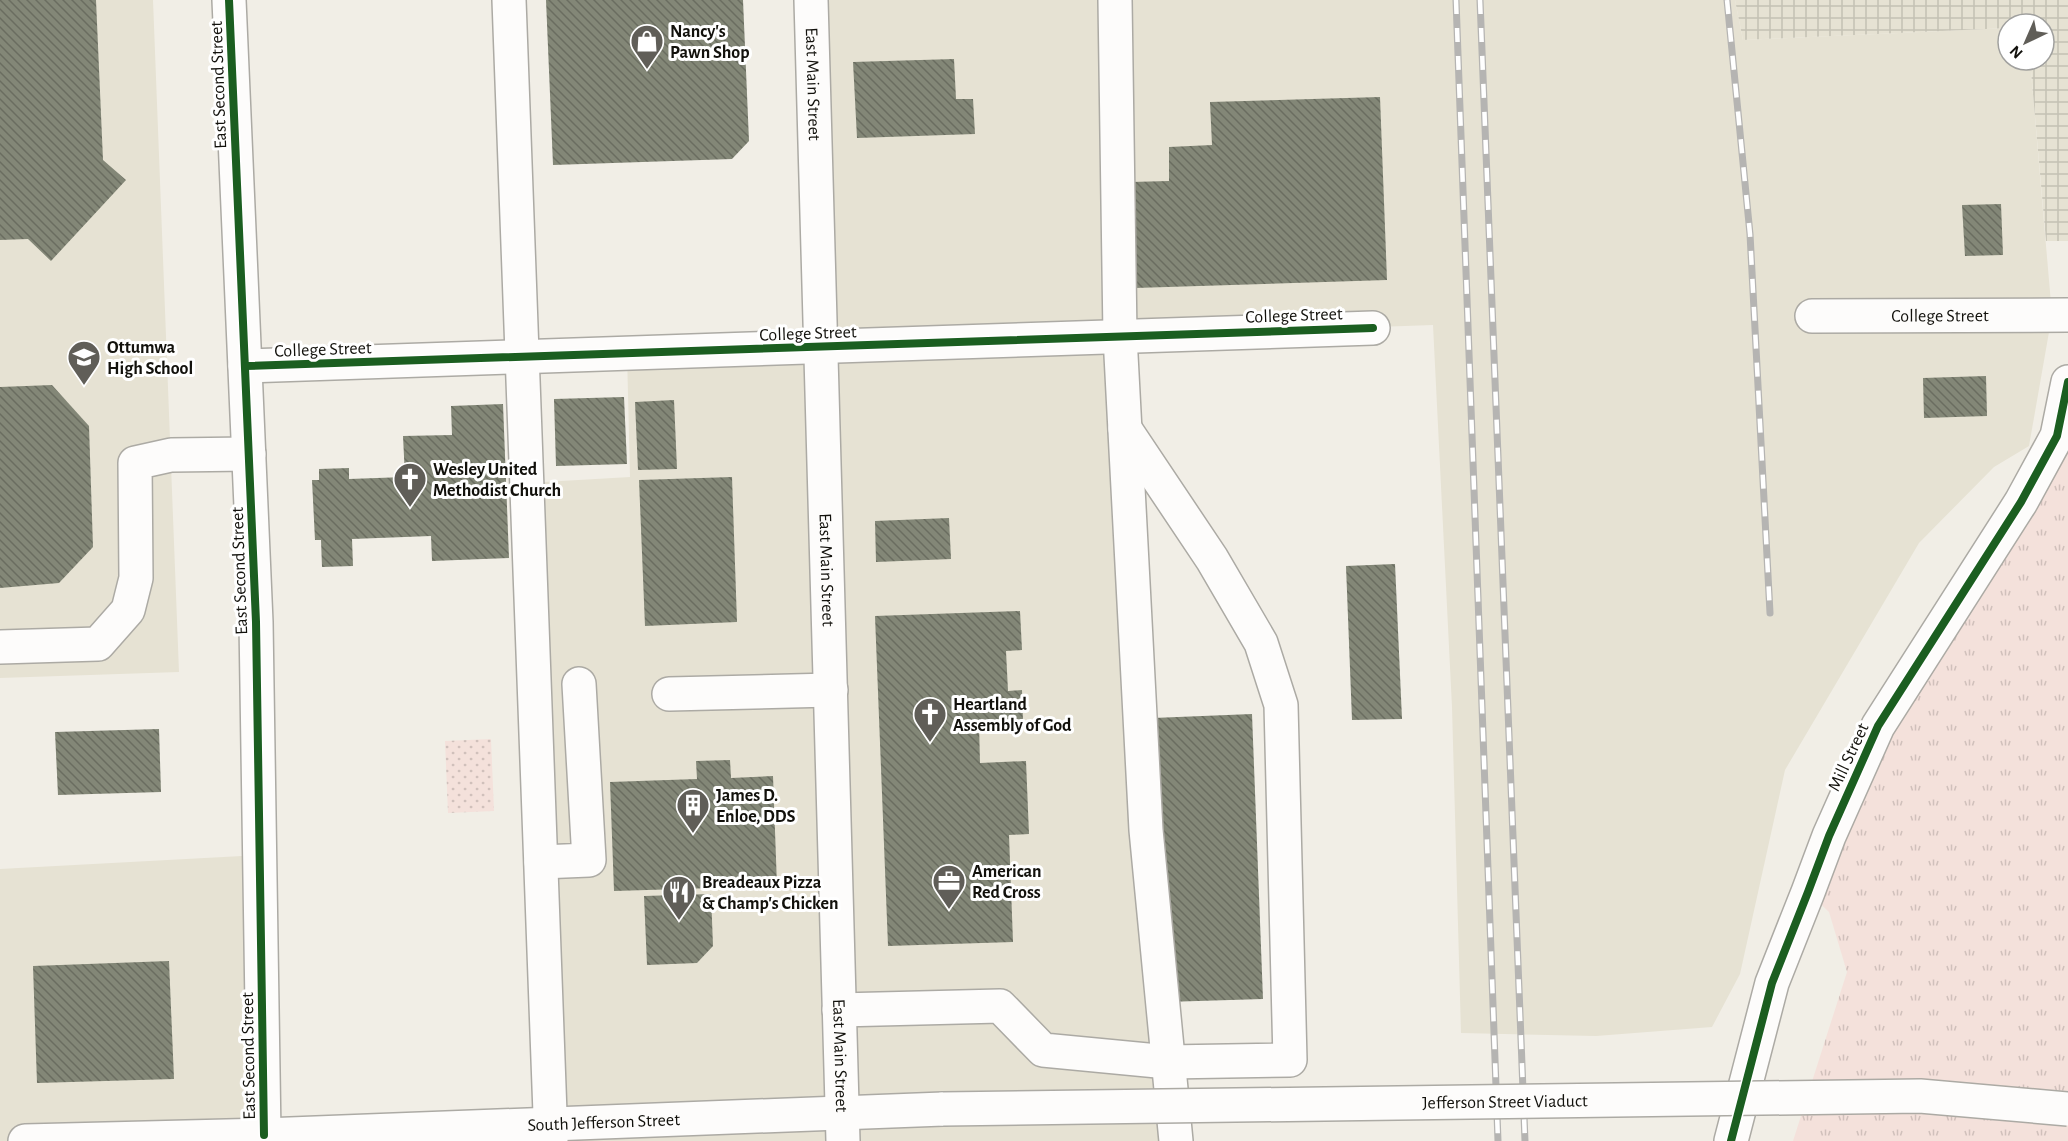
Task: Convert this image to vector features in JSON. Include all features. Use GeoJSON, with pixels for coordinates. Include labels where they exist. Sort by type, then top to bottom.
{"type":"FeatureCollection","features":[{"type":"Feature","properties":{"kind":"street","name":"East Second Street"},"geometry":{"type":"LineString","coordinates":[[230,0],[256,622],[264,1138]]}},
{"type":"Feature","properties":{"kind":"street"},"geometry":{"type":"LineString","coordinates":[[509,0],[551,1133]]}},
{"type":"Feature","properties":{"kind":"street","name":"East Main Street"},"geometry":{"type":"LineString","coordinates":[[811,0],[842,1127]]}},
{"type":"Feature","properties":{"kind":"street"},"geometry":{"type":"LineString","coordinates":[[1115,0],[1120,336],[1146,830],[1176,1141]]}},
{"type":"Feature","properties":{"kind":"street","name":"College Street"},"geometry":{"type":"LineString","coordinates":[[1812,316],[2068,315]]}},
{"type":"Feature","properties":{"kind":"street","name":"College Street"},"geometry":{"type":"LineString","coordinates":[[245,366],[1373,328]]}},
{"type":"Feature","properties":{"kind":"street","name":"Mill Street"},"geometry":{"type":"LineString","coordinates":[[1731,1141],[1772,983],[1809,892],[1828,836],[1878,726],[2021,502],[2057,436],[2068,382]]}},
{"type":"Feature","properties":{"kind":"street"},"geometry":{"type":"LineString","coordinates":[[839,1010],[1000,1006],[1043,1050],[1168,1062],[1290,1060],[1281,705],[1261,643],[1212,559],[1125,429]]}},
{"type":"Feature","properties":{"kind":"street"},"geometry":{"type":"LineString","coordinates":[[0,646],[98,644],[128,610],[136,578],[135,463],[171,455],[249,454]]}},
{"type":"Feature","properties":{"kind":"street"},"geometry":{"type":"LineString","coordinates":[[541,862],[589,860],[579,684]]}},
{"type":"Feature","properties":{"kind":"street"},"geometry":{"type":"LineString","coordinates":[[669,694],[831,690]]}},
{"type":"Feature","properties":{"kind":"street","name":"Jefferson Street Viaduct"},"geometry":{"type":"LineString","coordinates":[[943,1108],[1920,1096],[2068,1109]]}},
{"type":"Feature","properties":{"kind":"street","name":"South Jefferson Street"},"geometry":{"type":"LineString","coordinates":[[25,1141],[842,1127],[943,1108]]}},
{"type":"Feature","properties":{"kind":"shaded area","name":"Ottumwa High School"},"geometry":{"type":"Polygon","coordinates":[[[0,0],[153,0],[179,672],[0,678],[0,0]]]}},
{"type":"Feature","properties":{"kind":"shaded area"},"geometry":{"type":"Polygon","coordinates":[[[811,0],[1735,0],[1743,40],[1996,29],[1996,72],[2031,72],[2052,315],[2029,446],[1994,467],[1919,543],[1785,770],[1740,974],[1712,1027],[1596,1036],[1461,1033],[1452,707],[1433,325],[1120,336],[1176,1141],[0,1141],[0,869],[260,855],[264,1135],[551,1124],[527,483],[630,477],[627,353],[822,348],[811,0]]]}},
{"type":"Feature","properties":{"kind":"shaded area"},"geometry":{"type":"Polygon","coordinates":[[[1735,0],[2068,0],[2068,241],[2046,241],[2031,72],[2056,72],[2056,12],[1996,12],[1996,29],[1743,40],[1735,0]]]}},
{"type":"Feature","properties":{"kind":"green space"},"geometry":{"type":"Polygon","coordinates":[[[2068,382],[2068,1141],[1793,1141],[1847,972],[1829,912],[1808,892],[1829,836],[2021,502],[2068,382]]]}},
{"type":"Feature","properties":{"kind":"green space"},"geometry":{"type":"Polygon","coordinates":[[[491,739],[494,811],[448,813],[445,741],[491,739]]]}},
{"type":"Feature","properties":{"kind":"building"},"geometry":{"type":"Polygon","coordinates":[[[0,0],[96,0],[103,160],[126,180],[51,261],[28,239],[0,240],[0,0]]]}},
{"type":"Feature","properties":{"kind":"building","name":"Nancy's Pawn Shop"},"geometry":{"type":"Polygon","coordinates":[[[546,0],[743,0],[749,141],[732,159],[553,165],[546,0]]]}},
{"type":"Feature","properties":{"kind":"building"},"geometry":{"type":"Polygon","coordinates":[[[954,59],[956,99],[973,99],[975,134],[857,138],[853,62],[954,59]]]}},
{"type":"Feature","properties":{"kind":"building"},"geometry":{"type":"Polygon","coordinates":[[[1380,97],[1387,280],[1135,288],[1130,182],[1169,181],[1169,147],[1212,145],[1210,102],[1380,97]]]}},
{"type":"Feature","properties":{"kind":"building"},"geometry":{"type":"Polygon","coordinates":[[[2001,204],[2003,255],[1965,256],[1962,205],[2001,204]]]}},
{"type":"Feature","properties":{"kind":"building"},"geometry":{"type":"Polygon","coordinates":[[[1986,376],[1987,416],[1924,418],[1923,378],[1986,376]]]}},
{"type":"Feature","properties":{"kind":"building"},"geometry":{"type":"Polygon","coordinates":[[[52,385],[89,426],[93,547],[59,583],[0,588],[0,387],[52,385]]]}},
{"type":"Feature","properties":{"kind":"building"},"geometry":{"type":"Polygon","coordinates":[[[624,397],[627,464],[556,466],[554,399],[624,397]]]}},
{"type":"Feature","properties":{"kind":"building"},"geometry":{"type":"Polygon","coordinates":[[[674,400],[677,469],[638,470],[635,402],[674,400]]]}},
{"type":"Feature","properties":{"kind":"building","name":"Wesley United Methodist Church"},"geometry":{"type":"Polygon","coordinates":[[[503,404],[509,558],[432,561],[431,536],[352,539],[353,566],[322,567],[321,540],[315,540],[312,480],[319,480],[319,469],[349,468],[349,479],[405,477],[403,436],[452,435],[451,406],[503,404]]]}},
{"type":"Feature","properties":{"kind":"building"},"geometry":{"type":"Polygon","coordinates":[[[732,477],[737,622],[645,626],[639,480],[732,477]]]}},
{"type":"Feature","properties":{"kind":"building"},"geometry":{"type":"Polygon","coordinates":[[[949,518],[951,559],[876,562],[875,521],[949,518]]]}},
{"type":"Feature","properties":{"kind":"building"},"geometry":{"type":"Polygon","coordinates":[[[1395,564],[1402,719],[1352,720],[1346,566],[1395,564]]]}},
{"type":"Feature","properties":{"kind":"building"},"geometry":{"type":"Polygon","coordinates":[[[1020,611],[1022,650],[1006,651],[1008,691],[1022,690],[1023,722],[979,723],[980,763],[1026,761],[1029,834],[1009,835],[1013,942],[888,946],[875,616],[1020,611]]]}},
{"type":"Feature","properties":{"kind":"building"},"geometry":{"type":"Polygon","coordinates":[[[1252,714],[1263,999],[1165,1002],[1153,718],[1252,714]]]}},
{"type":"Feature","properties":{"kind":"building"},"geometry":{"type":"Polygon","coordinates":[[[159,729],[161,792],[58,795],[55,732],[159,729]]]}},
{"type":"Feature","properties":{"kind":"building","name":"James D. Enloe, DDS"},"geometry":{"type":"Polygon","coordinates":[[[730,760],[731,778],[773,776],[777,886],[614,891],[610,782],[697,779],[696,761],[730,760]]]}},
{"type":"Feature","properties":{"kind":"building","name":"Breadeaux Pizza & Champ's Chicken"},"geometry":{"type":"Polygon","coordinates":[[[711,894],[713,946],[697,963],[647,965],[644,896],[711,894]]]}},
{"type":"Feature","properties":{"kind":"building"},"geometry":{"type":"Polygon","coordinates":[[[169,961],[174,1079],[37,1083],[33,966],[169,961]]]}},
{"type":"Feature","properties":{"kind":"railway"},"geometry":{"type":"LineString","coordinates":[[1456,0],[1498,1141]]}},
{"type":"Feature","properties":{"kind":"railway"},"geometry":{"type":"LineString","coordinates":[[1480,0],[1525,1141]]}},
{"type":"Feature","properties":{"kind":"railway"},"geometry":{"type":"LineString","coordinates":[[1727,0],[1750,234],[1770,613]]}},
{"type":"Feature","properties":{"kind":"cycle path"},"geometry":{"type":"LineString","coordinates":[[229,0],[256,622],[264,1135]]}},
{"type":"Feature","properties":{"kind":"cycle path"},"geometry":{"type":"LineString","coordinates":[[245,366],[1373,328]]}},
{"type":"Feature","properties":{"kind":"cycle path"},"geometry":{"type":"LineString","coordinates":[[1731,1141],[1772,983],[1829,836],[1878,726],[2021,502],[2057,436],[2068,382]]}},
{"type":"Feature","properties":{"kind":"place","name":"Nancy's Pawn Shop"},"geometry":{"type":"Point","coordinates":[647,70]}},
{"type":"Feature","properties":{"kind":"place","name":"Ottumwa High School"},"geometry":{"type":"Point","coordinates":[84,386]}},
{"type":"Feature","properties":{"kind":"place","name":"Wesley United Methodist Church"},"geometry":{"type":"Point","coordinates":[410,508]}},
{"type":"Feature","properties":{"kind":"place","name":"Heartland Assembly of God"},"geometry":{"type":"Point","coordinates":[930,743]}},
{"type":"Feature","properties":{"kind":"place","name":"James D. Enloe, DDS"},"geometry":{"type":"Point","coordinates":[693,834]}},
{"type":"Feature","properties":{"kind":"place","name":"American Red Cross"},"geometry":{"type":"Point","coordinates":[949,910]}},
{"type":"Feature","properties":{"kind":"place","name":"Breadeaux Pizza & Champ's Chicken"},"geometry":{"type":"Point","coordinates":[679,921]}}]}
